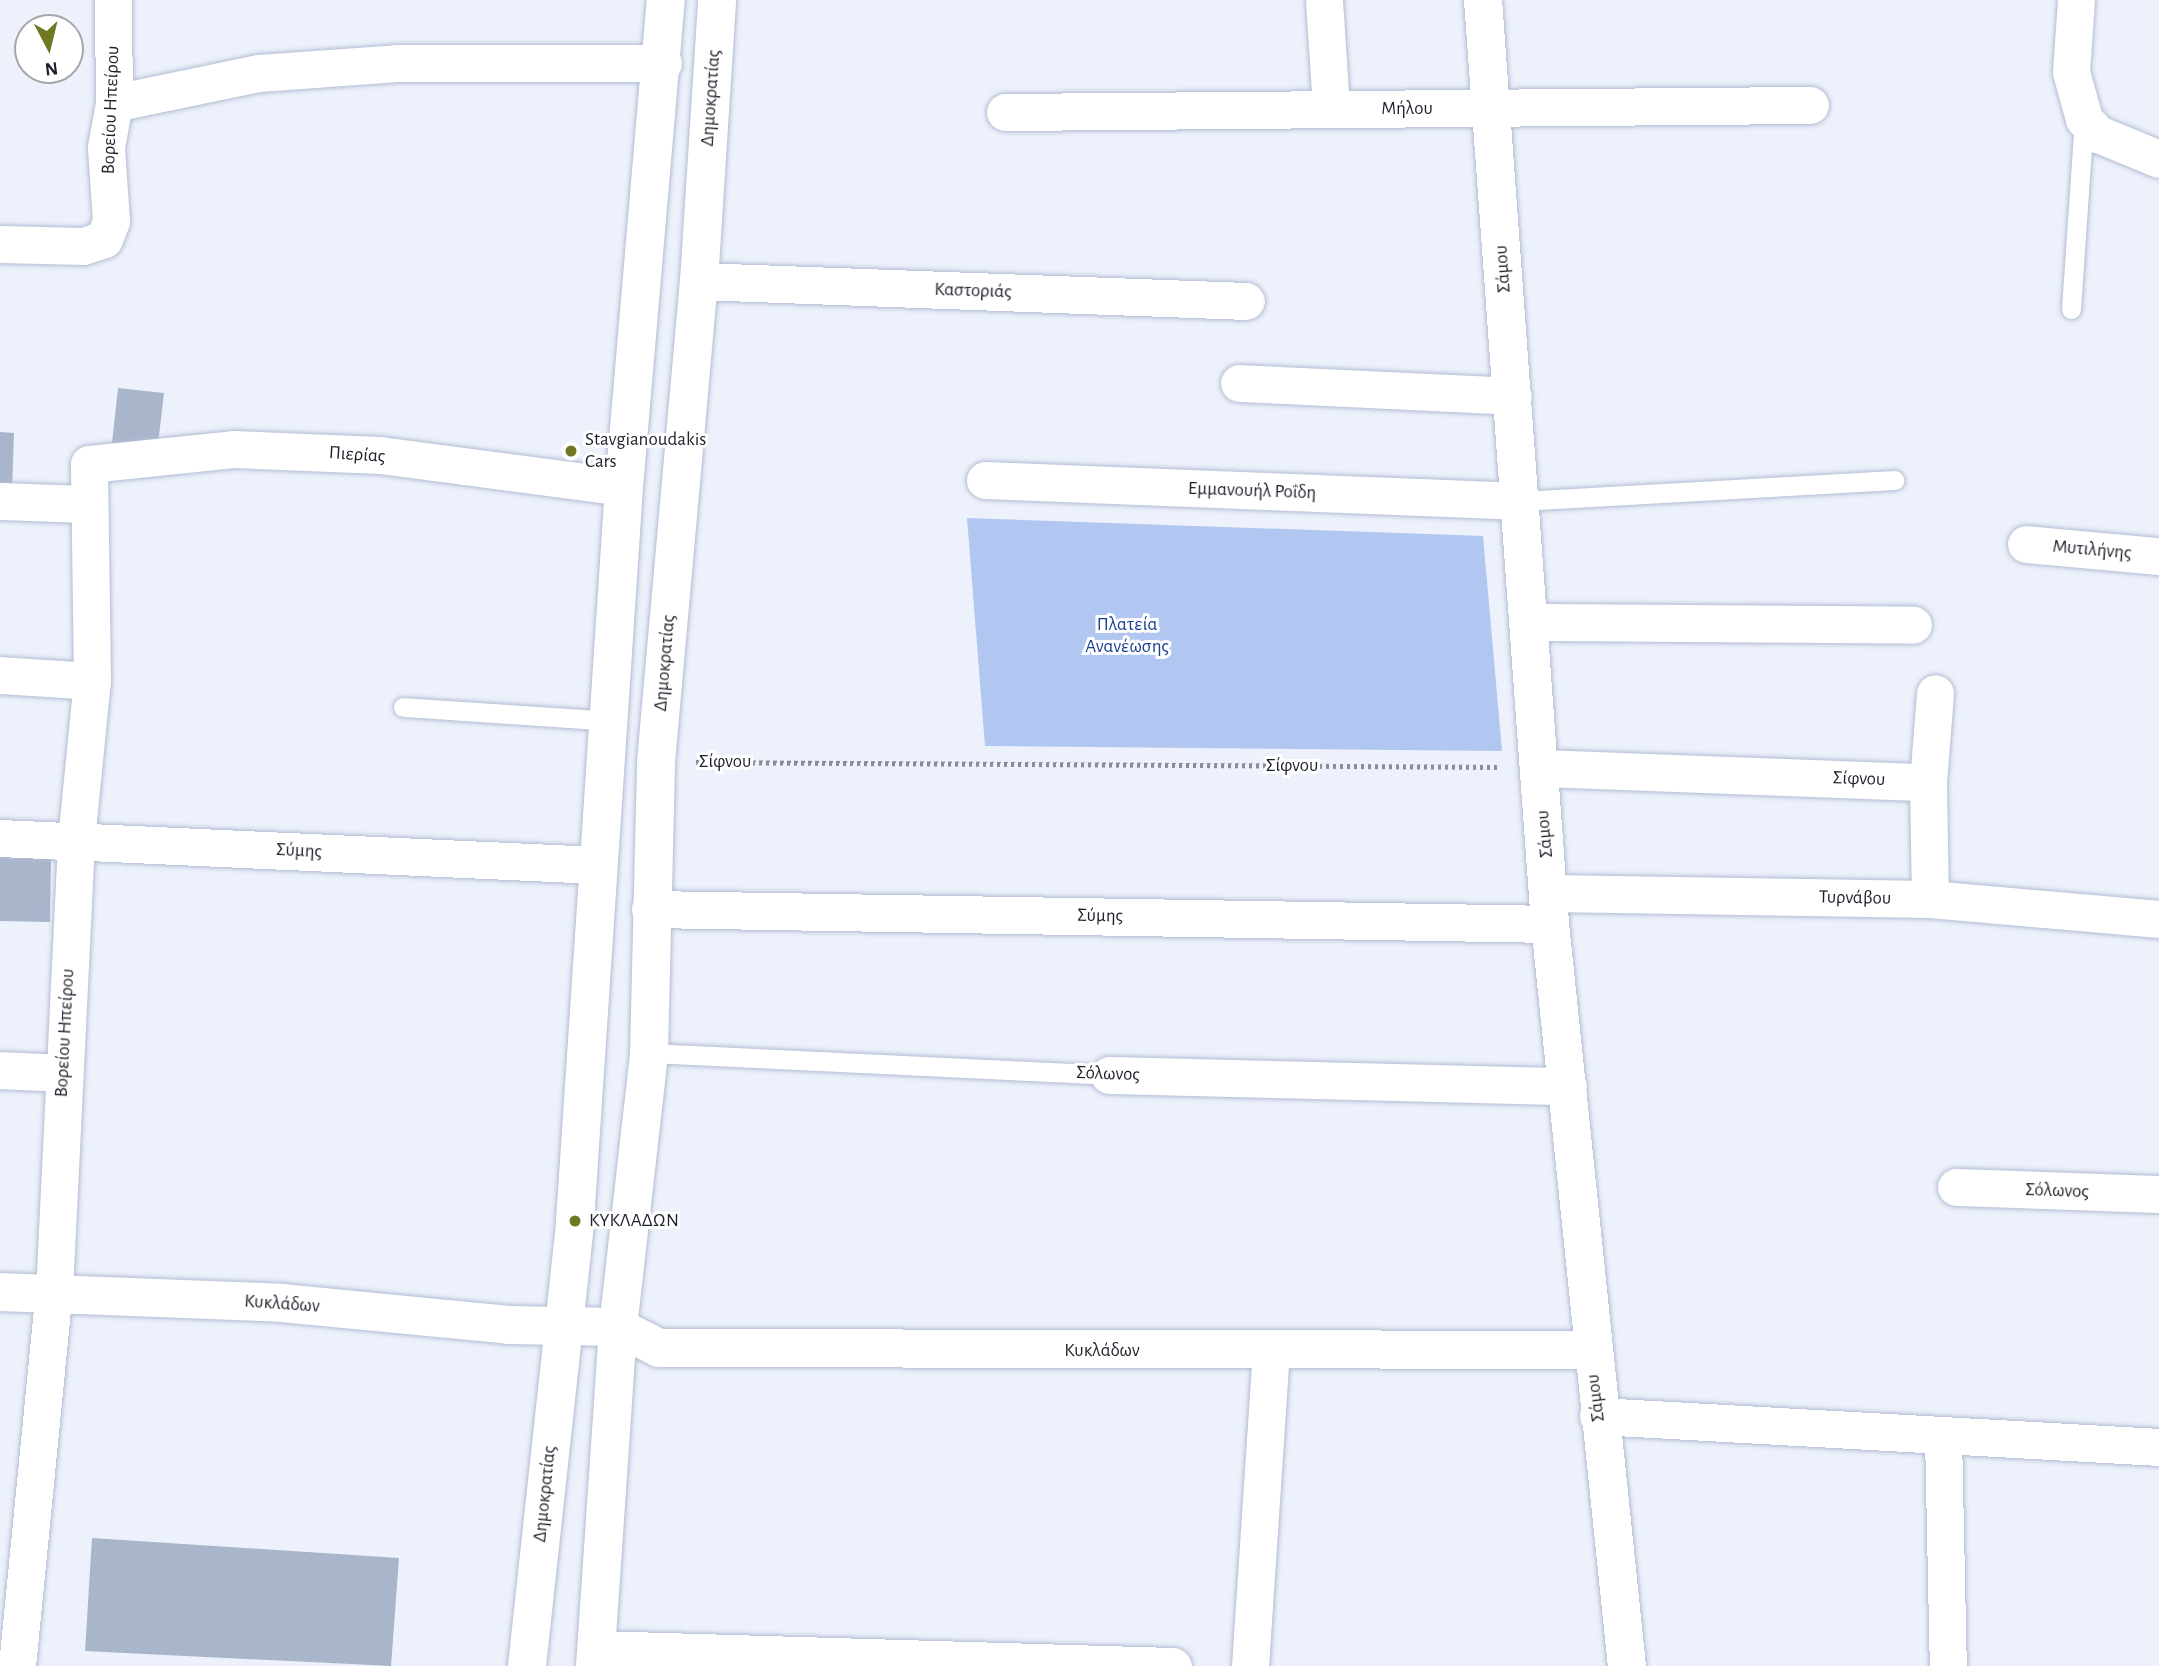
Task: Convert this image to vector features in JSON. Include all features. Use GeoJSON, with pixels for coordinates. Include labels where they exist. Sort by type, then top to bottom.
{"type":"FeatureCollection","features":[{"type":"Feature","properties":{"kind":"main road","name":"Δημοκρατίας"},"geometry":{"type":"LineString","coordinates":[[527,1666],[564,1322],[597,865],[612,721],[624,487],[663,63],[666,0]]}},
{"type":"Feature","properties":{"kind":"main road","name":"Δημοκρατίας"},"geometry":{"type":"LineString","coordinates":[[595,1658],[618,1327],[649,1053],[650,909],[656,762],[699,281],[717,0]]}},
{"type":"Feature","properties":{"kind":"main road","name":"Σάμου"},"geometry":{"type":"LineString","coordinates":[[1483,0],[1550,909],[1591,1350],[1626,1666]]}},
{"type":"Feature","properties":{"kind":"main road","name":"Κυκλάδων"},"geometry":{"type":"LineString","coordinates":[[0,1292],[54,1292],[282,1303],[509,1325],[564,1322]]}},
{"type":"Feature","properties":{"kind":"main road"},"geometry":{"type":"LineString","coordinates":[[564,1322],[618,1327]]}},
{"type":"Feature","properties":{"kind":"main road","name":"Κυκλάδων"},"geometry":{"type":"LineString","coordinates":[[618,1327],[659,1348],[1271,1352],[1591,1350]]}},
{"type":"Feature","properties":{"kind":"street","name":"Βορείου Ηπείρου"},"geometry":{"type":"LineString","coordinates":[[0,244],[83,247],[104,239],[111,221],[106,147],[114,103],[113,0]]}},
{"type":"Feature","properties":{"kind":"street"},"geometry":{"type":"LineString","coordinates":[[1324,0],[1331,109]]}},
{"type":"Feature","properties":{"kind":"street"},"geometry":{"type":"LineString","coordinates":[[2076,0],[2071,72],[2084,119],[2098,134],[2159,159]]}},
{"type":"Feature","properties":{"kind":"street"},"geometry":{"type":"LineString","coordinates":[[114,103],[259,72],[397,63],[663,63]]}},
{"type":"Feature","properties":{"kind":"street","name":"Μήλου"},"geometry":{"type":"LineString","coordinates":[[1005,112],[1810,105]]}},
{"type":"Feature","properties":{"kind":"street","name":"Καστοριάς"},"geometry":{"type":"LineString","coordinates":[[699,281],[1246,301]]}},
{"type":"Feature","properties":{"kind":"street"},"geometry":{"type":"LineString","coordinates":[[1239,383],[1513,396]]}},
{"type":"Feature","properties":{"kind":"street","name":"Πιερίας"},"geometry":{"type":"LineString","coordinates":[[89,464],[160,453],[247,449],[380,455],[624,487]]}},
{"type":"Feature","properties":{"kind":"street","name":"Βορείου Ηπείρου"},"geometry":{"type":"LineString","coordinates":[[17,1666],[11,1601],[54,1292],[76,841],[92,681],[87,504],[89,464]]}},
{"type":"Feature","properties":{"kind":"street","name":"Εμμανουήλ Ροΐδη"},"geometry":{"type":"LineString","coordinates":[[985,480],[1520,501]]}},
{"type":"Feature","properties":{"kind":"street"},"geometry":{"type":"LineString","coordinates":[[0,501],[87,504]]}},
{"type":"Feature","properties":{"kind":"street","name":"Μυτιλήνης"},"geometry":{"type":"LineString","coordinates":[[2026,544],[2159,555]]}},
{"type":"Feature","properties":{"kind":"street"},"geometry":{"type":"LineString","coordinates":[[1529,622],[1913,625]]}},
{"type":"Feature","properties":{"kind":"street"},"geometry":{"type":"LineString","coordinates":[[0,675],[92,681]]}},
{"type":"Feature","properties":{"kind":"street"},"geometry":{"type":"LineString","coordinates":[[1930,899],[1928,782],[1935,693]]}},
{"type":"Feature","properties":{"kind":"street","name":"Σίφνου"},"geometry":{"type":"LineString","coordinates":[[1539,768],[1928,782]]}},
{"type":"Feature","properties":{"kind":"street","name":"Σύμης"},"geometry":{"type":"LineString","coordinates":[[0,838],[597,865]]}},
{"type":"Feature","properties":{"kind":"street","name":"Τυρνάβου"},"geometry":{"type":"LineString","coordinates":[[1550,909],[1930,899],[2159,919]]}},
{"type":"Feature","properties":{"kind":"street","name":"Σύμης"},"geometry":{"type":"LineString","coordinates":[[650,909],[1550,909]]}},
{"type":"Feature","properties":{"kind":"street"},"geometry":{"type":"LineString","coordinates":[[0,1070],[63,1073]]}},
{"type":"Feature","properties":{"kind":"street","name":"Σόλωνος"},"geometry":{"type":"LineString","coordinates":[[1109,1075],[1568,1086]]}},
{"type":"Feature","properties":{"kind":"street","name":"Σόλωνος"},"geometry":{"type":"LineString","coordinates":[[1956,1187],[2159,1194]]}},
{"type":"Feature","properties":{"kind":"street"},"geometry":{"type":"LineString","coordinates":[[1250,1666],[1271,1352]]}},
{"type":"Feature","properties":{"kind":"street"},"geometry":{"type":"LineString","coordinates":[[1598,1416],[2159,1447]]}},
{"type":"Feature","properties":{"kind":"street"},"geometry":{"type":"LineString","coordinates":[[1943,1435],[1948,1666]]}},
{"type":"Feature","properties":{"kind":"street"},"geometry":{"type":"LineString","coordinates":[[595,1658],[1173,1666]]}},
{"type":"Feature","properties":{"kind":"lane"},"geometry":{"type":"LineString","coordinates":[[2071,309],[2084,119]]}},
{"type":"Feature","properties":{"kind":"lane"},"geometry":{"type":"LineString","coordinates":[[1520,501],[1894,481]]}},
{"type":"Feature","properties":{"kind":"lane"},"geometry":{"type":"LineString","coordinates":[[402,706],[612,721]]}},
{"type":"Feature","properties":{"kind":"lane","name":"Σόλωνος"},"geometry":{"type":"LineString","coordinates":[[649,1053],[1109,1075]]}},
{"type":"Feature","properties":{"kind":"path","name":"Σίφνου"},"geometry":{"type":"LineString","coordinates":[[656,762],[1539,768]]}},
{"type":"Feature","properties":{"kind":"green space","name":"Πλατεία Ανανέωσης"},"geometry":{"type":"Polygon","coordinates":[[[967,518],[1483,536],[1502,751],[985,746],[967,518]]]}},
{"type":"Feature","properties":{"kind":"building"},"geometry":{"type":"Polygon","coordinates":[[[118,388],[164,393],[158,444],[112,443],[118,388]]]}},
{"type":"Feature","properties":{"kind":"building"},"geometry":{"type":"Polygon","coordinates":[[[0,432],[14,433],[12,491],[0,491],[0,432]]]}},
{"type":"Feature","properties":{"kind":"building"},"geometry":{"type":"Polygon","coordinates":[[[0,855],[51,857],[50,922],[0,921],[0,855]]]}},
{"type":"Feature","properties":{"kind":"building"},"geometry":{"type":"Polygon","coordinates":[[[92,1538],[399,1558],[391,1666],[85,1651],[92,1538]]]}},
{"type":"Feature","properties":{"kind":"place","name":"Stavgianoudakis Cars"},"geometry":{"type":"Point","coordinates":[571,451]}},
{"type":"Feature","properties":{"kind":"place","name":"ΚΥΚΛΑΔΩΝ"},"geometry":{"type":"Point","coordinates":[575,1221]}}]}
